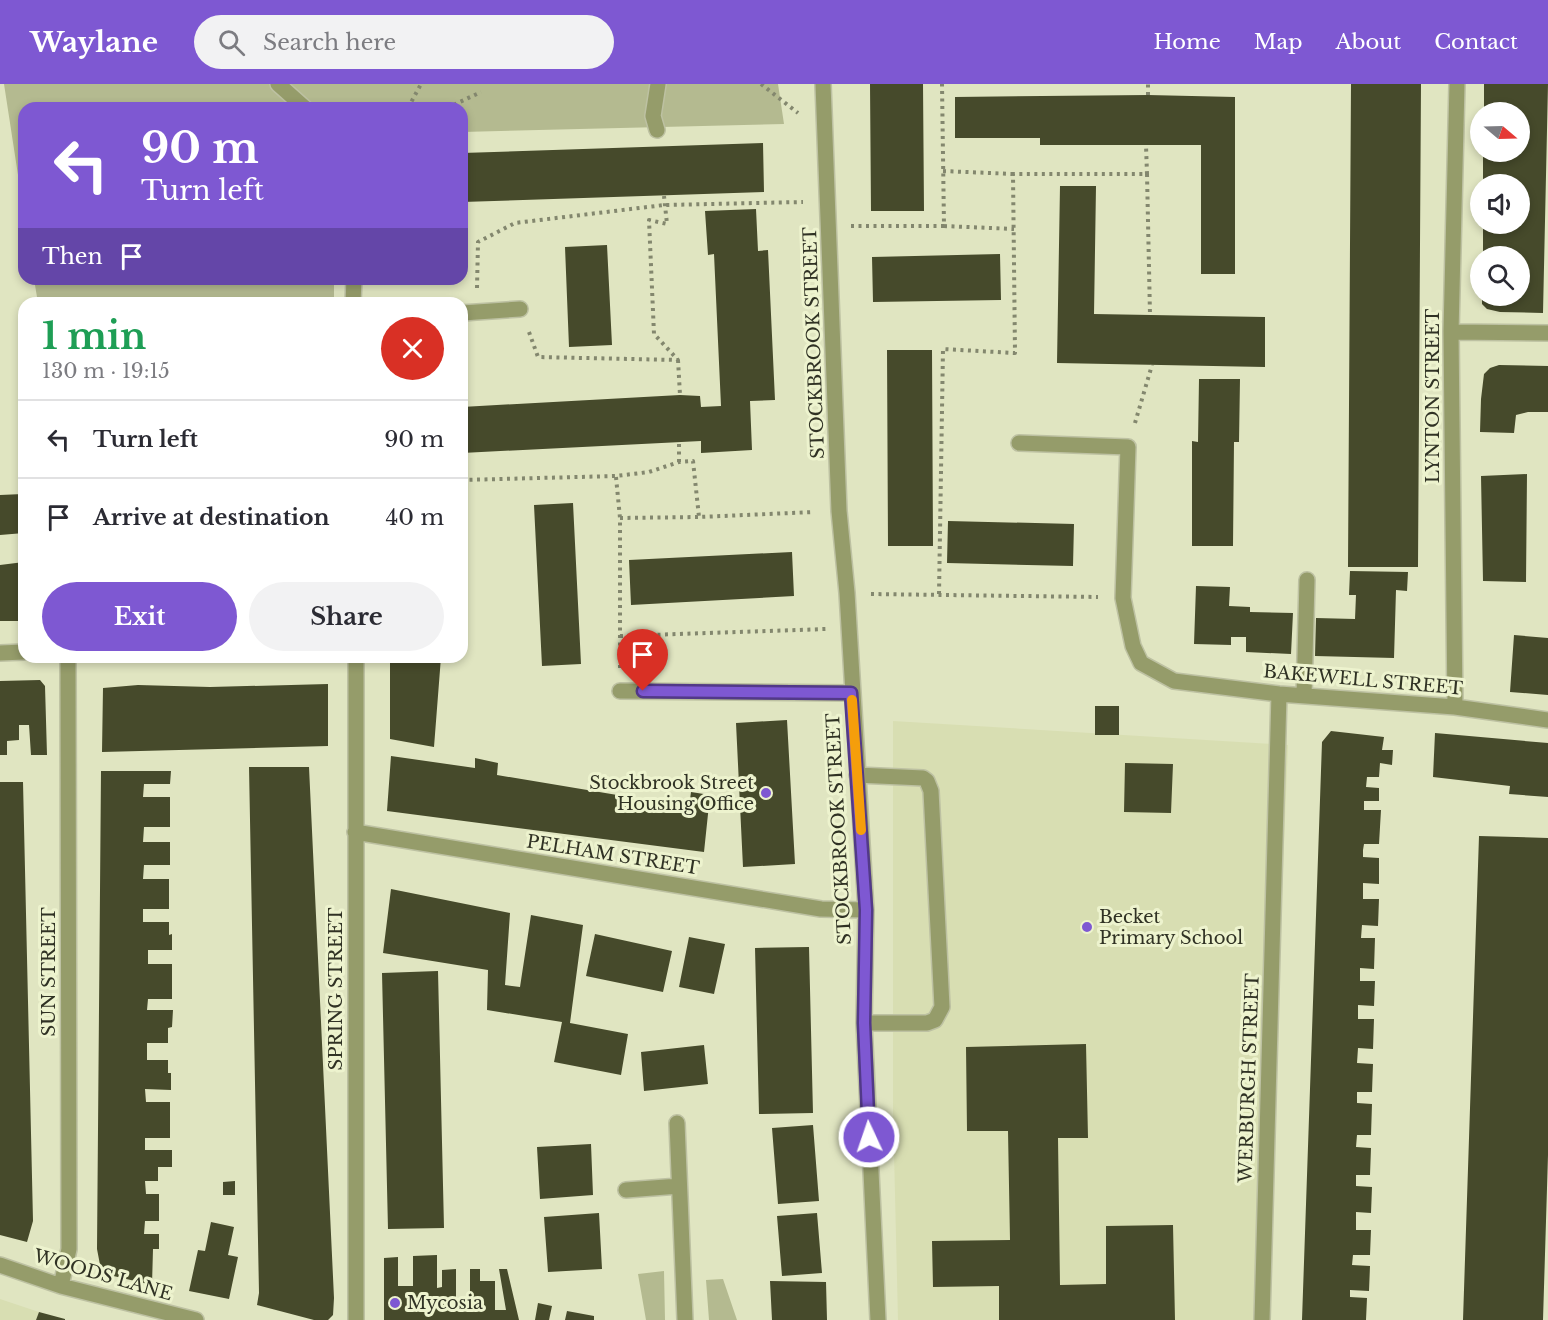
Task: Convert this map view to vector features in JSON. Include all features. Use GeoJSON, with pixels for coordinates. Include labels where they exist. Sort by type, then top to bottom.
{"type":"FeatureCollection","features":[{"type":"Feature","properties":{"kind":"street"},"geometry":{"type":"LineString","coordinates":[[278,84],[298,102]]}},
{"type":"Feature","properties":{"kind":"street"},"geometry":{"type":"LineString","coordinates":[[657,130],[653,116],[658,84]]}},
{"type":"Feature","properties":{"kind":"street","name":"STOCKBROOK STREET"},"geometry":{"type":"LineString","coordinates":[[823,84],[839,511],[847,593],[851,693],[866,910],[864,1023],[878,1320]]}},
{"type":"Feature","properties":{"kind":"street","name":"LYNTON STREET"},"geometry":{"type":"LineString","coordinates":[[1455,707],[1451,332],[1457,84]]}},
{"type":"Feature","properties":{"kind":"street"},"geometry":{"type":"LineString","coordinates":[[469,312],[520,309]]}},
{"type":"Feature","properties":{"kind":"street"},"geometry":{"type":"LineString","coordinates":[[1451,332],[1548,333]]}},
{"type":"Feature","properties":{"kind":"street"},"geometry":{"type":"LineString","coordinates":[[1019,443],[1128,447],[1123,598]]}},
{"type":"Feature","properties":{"kind":"street"},"geometry":{"type":"LineString","coordinates":[[1304,696],[1307,580]]}},
{"type":"Feature","properties":{"kind":"street","name":"BAKEWELL STREET"},"geometry":{"type":"LineString","coordinates":[[1123,598],[1133,646],[1141,663],[1174,681],[1279,694],[1455,707],[1548,720]]}},
{"type":"Feature","properties":{"kind":"street"},"geometry":{"type":"LineString","coordinates":[[0,653],[18,652]]}},
{"type":"Feature","properties":{"kind":"street","name":"SUN STREET"},"geometry":{"type":"LineString","coordinates":[[61,1286],[69,1249],[68,663]]}},
{"type":"Feature","properties":{"kind":"street","name":"SPRING STREET"},"geometry":{"type":"LineString","coordinates":[[356,663],[356,1320]]}},
{"type":"Feature","properties":{"kind":"street"},"geometry":{"type":"LineString","coordinates":[[620,691],[851,693]]}},
{"type":"Feature","properties":{"kind":"street","name":"WERBURGH STREET"},"geometry":{"type":"LineString","coordinates":[[1262,1320],[1279,694]]}},
{"type":"Feature","properties":{"kind":"street"},"geometry":{"type":"LineString","coordinates":[[857,775],[923,778],[927,781],[931,791],[942,1007],[935,1020],[927,1023],[864,1023]]}},
{"type":"Feature","properties":{"kind":"street","name":"PELHAM STREET"},"geometry":{"type":"LineString","coordinates":[[355,832],[821,909],[866,910]]}},
{"type":"Feature","properties":{"kind":"street"},"geometry":{"type":"LineString","coordinates":[[677,1123],[686,1320]]}},
{"type":"Feature","properties":{"kind":"street"},"geometry":{"type":"LineString","coordinates":[[626,1190],[679,1186]]}},
{"type":"Feature","properties":{"kind":"street","name":"WOODS LANE"},"geometry":{"type":"LineString","coordinates":[[0,1265],[61,1286],[196,1320]]}},
{"type":"Feature","properties":{"kind":"path"},"geometry":{"type":"LineString","coordinates":[[411,102],[421,84]]}},
{"type":"Feature","properties":{"kind":"path"},"geometry":{"type":"LineString","coordinates":[[761,84],[825,132]]}},
{"type":"Feature","properties":{"kind":"path"},"geometry":{"type":"LineString","coordinates":[[942,84],[944,226]]}},
{"type":"Feature","properties":{"kind":"path"},"geometry":{"type":"LineString","coordinates":[[1148,84],[1148,95]]}},
{"type":"Feature","properties":{"kind":"path"},"geometry":{"type":"LineString","coordinates":[[460,102],[481,92]]}},
{"type":"Feature","properties":{"kind":"path"},"geometry":{"type":"LineString","coordinates":[[1146,146],[1150,315]]}},
{"type":"Feature","properties":{"kind":"path"},"geometry":{"type":"LineString","coordinates":[[943,171],[1012,174],[1147,174]]}},
{"type":"Feature","properties":{"kind":"path"},"geometry":{"type":"LineString","coordinates":[[939,594],[943,350],[1015,353],[1012,174]]}},
{"type":"Feature","properties":{"kind":"path"},"geometry":{"type":"LineString","coordinates":[[664,196],[667,224],[649,220],[654,334],[678,360],[680,395]]}},
{"type":"Feature","properties":{"kind":"path"},"geometry":{"type":"LineString","coordinates":[[469,312],[478,242],[515,223],[664,205],[828,202]]}},
{"type":"Feature","properties":{"kind":"path"},"geometry":{"type":"LineString","coordinates":[[829,226],[944,226],[1014,230]]}},
{"type":"Feature","properties":{"kind":"path"},"geometry":{"type":"LineString","coordinates":[[520,309],[538,357],[678,360]]}},
{"type":"Feature","properties":{"kind":"path"},"geometry":{"type":"LineString","coordinates":[[1128,447],[1152,365]]}},
{"type":"Feature","properties":{"kind":"path"},"geometry":{"type":"LineString","coordinates":[[679,443],[679,462]]}},
{"type":"Feature","properties":{"kind":"path"},"geometry":{"type":"LineString","coordinates":[[468,480],[616,476],[650,472],[679,462],[693,461],[699,517]]}},
{"type":"Feature","properties":{"kind":"path"},"geometry":{"type":"LineString","coordinates":[[616,476],[620,518],[620,691]]}},
{"type":"Feature","properties":{"kind":"path"},"geometry":{"type":"LineString","coordinates":[[620,518],[839,511]]}},
{"type":"Feature","properties":{"kind":"path"},"geometry":{"type":"LineString","coordinates":[[847,593],[1123,598]]}},
{"type":"Feature","properties":{"kind":"path"},"geometry":{"type":"LineString","coordinates":[[620,636],[848,628]]}},
{"type":"Feature","properties":{"kind":"shaded area"},"geometry":{"type":"Polygon","coordinates":[[[4,84],[778,84],[784,124],[468,132],[468,102],[18,102],[18,175],[4,84]]]}},
{"type":"Feature","properties":{"kind":"shaded area"},"geometry":{"type":"Polygon","coordinates":[[[35,285],[334,285],[334,297],[37,297],[35,285]]]}},
{"type":"Feature","properties":{"kind":"shaded area","name":"Becket Primary School"},"geometry":{"type":"Polygon","coordinates":[[[893,721],[1288,745],[1265,1320],[898,1320],[893,1110],[893,721]]]}},
{"type":"Feature","properties":{"kind":"shaded area"},"geometry":{"type":"Polygon","coordinates":[[[664,1271],[665,1320],[646,1320],[638,1274],[664,1271]]]}},
{"type":"Feature","properties":{"kind":"shaded area"},"geometry":{"type":"Polygon","coordinates":[[[723,1279],[737,1320],[709,1320],[706,1280],[723,1279]]]}},
{"type":"Feature","properties":{"kind":"shaded area"},"geometry":{"type":"Polygon","coordinates":[[[0,1299],[39,1312],[36,1320],[0,1320],[0,1299]]]}},
{"type":"Feature","properties":{"kind":"building"},"geometry":{"type":"Polygon","coordinates":[[[870,84],[923,84],[924,211],[871,211],[870,84]]]}},
{"type":"Feature","properties":{"kind":"building"},"geometry":{"type":"Polygon","coordinates":[[[1351,84],[1421,84],[1418,567],[1348,567],[1351,84]]]}},
{"type":"Feature","properties":{"kind":"building"},"geometry":{"type":"Polygon","coordinates":[[[1484,84],[1548,84],[1543,313],[1500,312],[1484,306],[1530,306],[1530,246],[1483,246],[1483,234],[1530,234],[1530,174],[1483,174],[1483,162],[1530,162],[1530,102],[1484,102],[1484,84]]]}},
{"type":"Feature","properties":{"kind":"building"},"geometry":{"type":"Polygon","coordinates":[[[1148,95],[1235,97],[1235,274],[1201,274],[1201,145],[1040,145],[1040,138],[955,138],[955,97],[1148,95]]]}},
{"type":"Feature","properties":{"kind":"building"},"geometry":{"type":"Polygon","coordinates":[[[763,143],[764,192],[468,202],[468,153],[763,143]]]}},
{"type":"Feature","properties":{"kind":"building"},"geometry":{"type":"Polygon","coordinates":[[[1060,186],[1096,186],[1094,314],[1265,317],[1265,367],[1057,363],[1060,186]]]}},
{"type":"Feature","properties":{"kind":"building"},"geometry":{"type":"Polygon","coordinates":[[[756,209],[758,251],[768,250],[775,400],[750,401],[752,450],[701,453],[701,441],[468,453],[468,407],[680,395],[700,396],[701,407],[721,406],[714,254],[708,255],[705,211],[756,209]]]}},
{"type":"Feature","properties":{"kind":"building"},"geometry":{"type":"Polygon","coordinates":[[[607,245],[612,345],[569,347],[565,247],[607,245]]]}},
{"type":"Feature","properties":{"kind":"building"},"geometry":{"type":"Polygon","coordinates":[[[1000,254],[1001,300],[873,302],[872,257],[1000,254]]]}},
{"type":"Feature","properties":{"kind":"building"},"geometry":{"type":"Polygon","coordinates":[[[887,350],[932,350],[933,546],[888,546],[887,350]]]}},
{"type":"Feature","properties":{"kind":"building"},"geometry":{"type":"Polygon","coordinates":[[[1499,365],[1548,366],[1548,412],[1528,412],[1516,415],[1514,433],[1480,432],[1484,374],[1490,368],[1499,365]]]}},
{"type":"Feature","properties":{"kind":"building"},"geometry":{"type":"Polygon","coordinates":[[[1199,379],[1240,379],[1239,442],[1234,442],[1233,546],[1192,546],[1192,441],[1198,442],[1199,379]]]}},
{"type":"Feature","properties":{"kind":"building"},"geometry":{"type":"Polygon","coordinates":[[[1527,474],[1526,582],[1483,581],[1481,476],[1527,474]]]}},
{"type":"Feature","properties":{"kind":"building"},"geometry":{"type":"Polygon","coordinates":[[[18,494],[18,534],[0,535],[0,495],[18,494]]]}},
{"type":"Feature","properties":{"kind":"building"},"geometry":{"type":"Polygon","coordinates":[[[573,503],[581,664],[542,666],[534,505],[573,503]]]}},
{"type":"Feature","properties":{"kind":"building"},"geometry":{"type":"Polygon","coordinates":[[[948,521],[1074,524],[1073,566],[947,563],[948,521]]]}},
{"type":"Feature","properties":{"kind":"building"},"geometry":{"type":"Polygon","coordinates":[[[792,552],[794,596],[631,605],[629,560],[792,552]]]}},
{"type":"Feature","properties":{"kind":"building"},"geometry":{"type":"Polygon","coordinates":[[[18,563],[18,621],[0,621],[0,565],[18,563]]]}},
{"type":"Feature","properties":{"kind":"building"},"geometry":{"type":"Polygon","coordinates":[[[1350,571],[1408,572],[1407,591],[1396,590],[1394,658],[1315,656],[1316,618],[1355,619],[1356,595],[1349,595],[1350,571]]]}},
{"type":"Feature","properties":{"kind":"building"},"geometry":{"type":"Polygon","coordinates":[[[1196,586],[1230,587],[1229,606],[1250,607],[1250,612],[1293,613],[1291,654],[1246,652],[1246,637],[1231,637],[1231,645],[1194,644],[1196,586]]]}},
{"type":"Feature","properties":{"kind":"building"},"geometry":{"type":"Polygon","coordinates":[[[1514,635],[1548,638],[1548,695],[1510,692],[1514,635]]]}},
{"type":"Feature","properties":{"kind":"building"},"geometry":{"type":"Polygon","coordinates":[[[390,663],[441,663],[434,747],[390,739],[390,663]]]}},
{"type":"Feature","properties":{"kind":"building"},"geometry":{"type":"Polygon","coordinates":[[[40,680],[45,686],[47,755],[31,755],[29,725],[19,725],[19,740],[7,741],[7,755],[0,755],[0,681],[40,680]]]}},
{"type":"Feature","properties":{"kind":"building"},"geometry":{"type":"Polygon","coordinates":[[[328,684],[328,746],[102,752],[103,688],[138,685],[210,687],[328,684]]]}},
{"type":"Feature","properties":{"kind":"building"},"geometry":{"type":"Polygon","coordinates":[[[1095,706],[1119,706],[1119,735],[1095,735],[1095,706]]]}},
{"type":"Feature","properties":{"kind":"building","name":"Stockbrook Street Housing Office"},"geometry":{"type":"Polygon","coordinates":[[[787,720],[795,864],[743,867],[736,723],[787,720]]]}},
{"type":"Feature","properties":{"kind":"building"},"geometry":{"type":"Polygon","coordinates":[[[1331,731],[1384,737],[1382,750],[1393,750],[1392,765],[1380,763],[1379,777],[1367,777],[1366,787],[1379,788],[1379,801],[1364,801],[1364,810],[1381,810],[1379,844],[1364,844],[1363,850],[1363,857],[1379,858],[1379,884],[1363,883],[1363,899],[1379,899],[1378,926],[1362,925],[1361,938],[1375,938],[1374,969],[1360,968],[1360,981],[1375,981],[1374,1006],[1358,1005],[1358,1019],[1374,1019],[1373,1049],[1358,1048],[1357,1063],[1373,1064],[1372,1092],[1357,1092],[1357,1103],[1372,1104],[1371,1135],[1357,1135],[1356,1147],[1371,1148],[1370,1175],[1356,1175],[1356,1186],[1372,1187],[1371,1213],[1356,1212],[1356,1230],[1371,1230],[1370,1255],[1353,1255],[1352,1265],[1370,1266],[1369,1291],[1350,1290],[1350,1297],[1367,1298],[1366,1320],[1302,1320],[1322,742],[1331,731]]]}},
{"type":"Feature","properties":{"kind":"building"},"geometry":{"type":"Polygon","coordinates":[[[1435,733],[1548,743],[1548,797],[1509,794],[1510,786],[1433,777],[1435,733]]]}},
{"type":"Feature","properties":{"kind":"building"},"geometry":{"type":"Polygon","coordinates":[[[391,756],[475,768],[475,758],[498,763],[497,775],[689,807],[691,792],[710,795],[704,852],[387,811],[391,756]]]}},
{"type":"Feature","properties":{"kind":"building"},"geometry":{"type":"Polygon","coordinates":[[[1125,763],[1173,764],[1171,813],[1124,812],[1125,763]]]}},
{"type":"Feature","properties":{"kind":"building"},"geometry":{"type":"Polygon","coordinates":[[[249,767],[309,767],[334,1298],[333,1315],[328,1320],[314,1320],[257,1305],[259,1293],[249,767]]]}},
{"type":"Feature","properties":{"kind":"building"},"geometry":{"type":"Polygon","coordinates":[[[101,771],[171,771],[170,784],[144,784],[143,797],[170,797],[170,827],[144,827],[143,842],[170,842],[170,865],[144,865],[143,879],[169,879],[169,909],[143,909],[143,922],[169,922],[169,935],[172,934],[172,950],[148,950],[148,964],[172,964],[172,999],[148,999],[147,1010],[173,1010],[172,1027],[168,1028],[168,1043],[147,1043],[147,1060],[168,1060],[168,1073],[171,1073],[171,1090],[145,1089],[146,1102],[170,1102],[170,1138],[145,1138],[145,1150],[172,1150],[172,1167],[158,1167],[158,1181],[145,1181],[146,1194],[159,1194],[159,1221],[145,1221],[144,1234],[159,1234],[159,1249],[153,1249],[152,1285],[105,1274],[101,1270],[97,1249],[101,771]]]}},
{"type":"Feature","properties":{"kind":"building"},"geometry":{"type":"Polygon","coordinates":[[[0,782],[23,782],[33,1221],[27,1242],[0,1235],[0,782]]]}},
{"type":"Feature","properties":{"kind":"building"},"geometry":{"type":"Polygon","coordinates":[[[1479,836],[1548,838],[1548,1155],[1543,1320],[1463,1320],[1479,836]]]}},
{"type":"Feature","properties":{"kind":"building"},"geometry":{"type":"Polygon","coordinates":[[[391,889],[510,913],[505,985],[520,987],[531,915],[583,925],[570,1023],[628,1034],[621,1075],[554,1062],[562,1022],[487,1010],[488,970],[383,953],[391,889]]]}},
{"type":"Feature","properties":{"kind":"building"},"geometry":{"type":"Polygon","coordinates":[[[595,934],[672,951],[663,992],[586,976],[595,934]]]}},
{"type":"Feature","properties":{"kind":"building"},"geometry":{"type":"Polygon","coordinates":[[[689,937],[725,944],[714,994],[679,987],[689,937]]]}},
{"type":"Feature","properties":{"kind":"building"},"geometry":{"type":"Polygon","coordinates":[[[809,947],[813,1113],[759,1114],[755,948],[809,947]]]}},
{"type":"Feature","properties":{"kind":"building"},"geometry":{"type":"Polygon","coordinates":[[[438,971],[444,1228],[388,1229],[382,973],[438,971]]]}},
{"type":"Feature","properties":{"kind":"building"},"geometry":{"type":"Polygon","coordinates":[[[1086,1044],[1088,1138],[1058,1138],[1060,1285],[1106,1284],[1106,1226],[1173,1225],[1175,1320],[999,1320],[999,1286],[933,1287],[932,1241],[1010,1240],[1008,1131],[967,1131],[966,1047],[1086,1044]]]}},
{"type":"Feature","properties":{"kind":"building"},"geometry":{"type":"Polygon","coordinates":[[[704,1045],[708,1084],[644,1091],[641,1052],[704,1045]]]}},
{"type":"Feature","properties":{"kind":"building"},"geometry":{"type":"Polygon","coordinates":[[[813,1125],[819,1201],[778,1204],[772,1128],[813,1125]]]}},
{"type":"Feature","properties":{"kind":"building"},"geometry":{"type":"Polygon","coordinates":[[[591,1144],[593,1195],[540,1199],[537,1147],[591,1144]]]}},
{"type":"Feature","properties":{"kind":"building"},"geometry":{"type":"Polygon","coordinates":[[[235,1181],[235,1195],[223,1195],[223,1182],[235,1181]]]}},
{"type":"Feature","properties":{"kind":"building"},"geometry":{"type":"Polygon","coordinates":[[[599,1213],[602,1269],[548,1272],[544,1217],[599,1213]]]}},
{"type":"Feature","properties":{"kind":"building"},"geometry":{"type":"Polygon","coordinates":[[[817,1213],[822,1273],[782,1276],[777,1216],[817,1213]]]}},
{"type":"Feature","properties":{"kind":"building"},"geometry":{"type":"Polygon","coordinates":[[[211,1222],[234,1227],[228,1255],[238,1257],[229,1299],[189,1291],[198,1250],[205,1251],[211,1222]]]}},
{"type":"Feature","properties":{"kind":"building"},"geometry":{"type":"Polygon","coordinates":[[[437,1255],[437,1288],[442,1287],[442,1270],[456,1269],[456,1298],[470,1298],[470,1269],[480,1269],[480,1281],[495,1281],[495,1310],[506,1310],[499,1269],[507,1269],[519,1320],[384,1320],[384,1258],[398,1257],[398,1286],[413,1286],[413,1256],[437,1255]]]}},
{"type":"Feature","properties":{"kind":"building"},"geometry":{"type":"Polygon","coordinates":[[[770,1281],[826,1282],[827,1320],[772,1320],[770,1281]]]}},
{"type":"Feature","properties":{"kind":"building"},"geometry":{"type":"Polygon","coordinates":[[[538,1303],[552,1306],[549,1320],[535,1320],[538,1303]]]}},
{"type":"Feature","properties":{"kind":"building"},"geometry":{"type":"Polygon","coordinates":[[[567,1311],[594,1316],[594,1320],[565,1320],[567,1311]]]}},
{"type":"Feature","properties":{"kind":"building"},"geometry":{"type":"Polygon","coordinates":[[[39,1312],[65,1319],[65,1320],[36,1320],[39,1312]]]}},
{"type":"Feature","properties":{"kind":"slow traffic"},"geometry":{"type":"LineString","coordinates":[[852,700],[861,830]]}},
{"type":"Feature","properties":{"kind":"place","name":"Stockbrook Street Housing Office"},"geometry":{"type":"Point","coordinates":[766,793]}},
{"type":"Feature","properties":{"kind":"place","name":"Becket Primary School"},"geometry":{"type":"Point","coordinates":[1087,927]}},
{"type":"Feature","properties":{"kind":"place","name":"Mycosia"},"geometry":{"type":"Point","coordinates":[395,1303]}},
{"type":"Feature","properties":{"kind":"route"},"geometry":{"type":"LineString","coordinates":[[643,691],[851,693],[866,910],[864,1023],[869,1137]]}}]}
